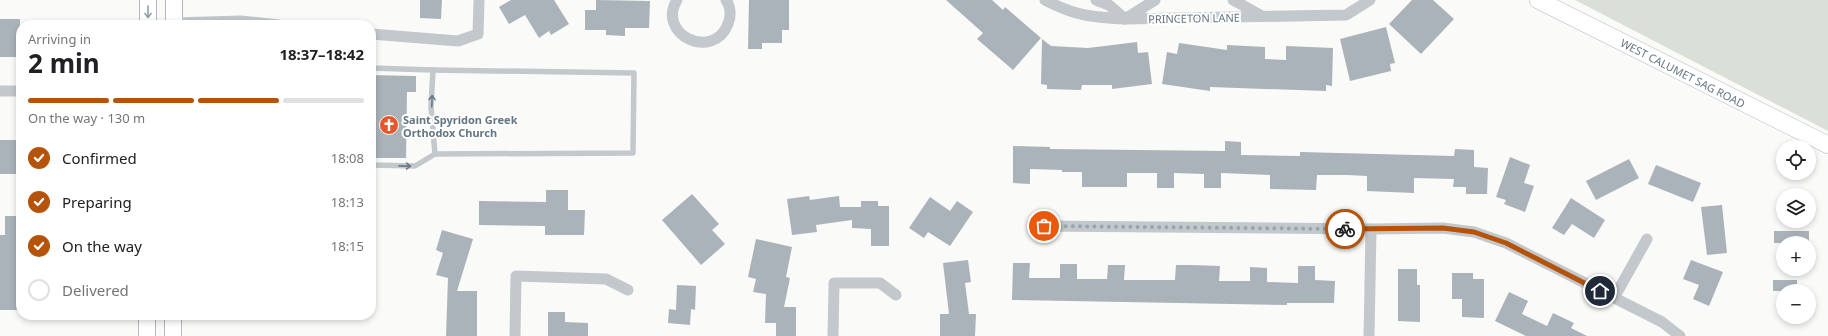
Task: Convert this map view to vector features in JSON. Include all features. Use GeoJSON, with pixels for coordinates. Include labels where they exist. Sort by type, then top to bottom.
{"type":"FeatureCollection","features":[{"type":"Feature","properties":{"kind":"main road"},"geometry":{"type":"LineString","coordinates":[[148,0],[148,20]]}},
{"type":"Feature","properties":{"kind":"main road"},"geometry":{"type":"LineString","coordinates":[[174,0],[174,20]]}},
{"type":"Feature","properties":{"kind":"main road","name":"WEST CALUMET SAG ROAD"},"geometry":{"type":"LineString","coordinates":[[1538,0],[1828,145]]}},
{"type":"Feature","properties":{"kind":"main road"},"geometry":{"type":"LineString","coordinates":[[147,320],[147,336]]}},
{"type":"Feature","properties":{"kind":"main road"},"geometry":{"type":"LineString","coordinates":[[173,320],[173,336]]}},
{"type":"Feature","properties":{"kind":"street"},"geometry":{"type":"LineString","coordinates":[[376,34],[458,41],[478,34],[479,0]]}},
{"type":"Feature","properties":{"kind":"street"},"geometry":{"type":"LineString","coordinates":[[677,0],[672,14],[674,23],[679,32],[691,40],[704,43],[713,41],[726,29],[730,20],[730,11],[726,0]]}},
{"type":"Feature","properties":{"kind":"street","name":"PRINCETON LANE"},"geometry":{"type":"LineString","coordinates":[[1045,0],[1066,10],[1090,17],[1125,19],[1346,15]]}},
{"type":"Feature","properties":{"kind":"street"},"geometry":{"type":"LineString","coordinates":[[1096,0],[1108,5],[1125,19]]}},
{"type":"Feature","properties":{"kind":"street","name":"PRINCETON LANE"},"geometry":{"type":"LineString","coordinates":[[1125,19],[1155,0]]}},
{"type":"Feature","properties":{"kind":"street","name":"PRINCETON LANE"},"geometry":{"type":"LineString","coordinates":[[1233,0],[1263,16]]}},
{"type":"Feature","properties":{"kind":"street"},"geometry":{"type":"LineString","coordinates":[[1346,15],[1354,0]]}},
{"type":"Feature","properties":{"kind":"street"},"geometry":{"type":"LineString","coordinates":[[1346,15],[1370,0]]}},
{"type":"Feature","properties":{"kind":"street"},"geometry":{"type":"LineString","coordinates":[[0,91],[16,91]]}},
{"type":"Feature","properties":{"kind":"street"},"geometry":{"type":"LineString","coordinates":[[1044,226],[1371,229],[1443,228],[1474,232],[1506,243],[1662,322],[1680,336]]}},
{"type":"Feature","properties":{"kind":"street"},"geometry":{"type":"LineString","coordinates":[[1369,336],[1371,229]]}},
{"type":"Feature","properties":{"kind":"street"},"geometry":{"type":"LineString","coordinates":[[1614,298],[1647,239]]}},
{"type":"Feature","properties":{"kind":"street"},"geometry":{"type":"LineString","coordinates":[[515,336],[516,276],[606,279],[628,290]]}},
{"type":"Feature","properties":{"kind":"street"},"geometry":{"type":"LineString","coordinates":[[833,336],[834,283],[880,283],[896,295]]}},
{"type":"Feature","properties":{"kind":"lane"},"geometry":{"type":"LineString","coordinates":[[376,68],[634,73],[633,153],[435,154],[415,166],[376,165]]}},
{"type":"Feature","properties":{"kind":"lane"},"geometry":{"type":"LineString","coordinates":[[433,70],[431,107],[435,154]]}},
{"type":"Feature","properties":{"kind":"shaded area"},"geometry":{"type":"Polygon","coordinates":[[[1575,0],[1828,0],[1828,131],[1575,0]]]}},
{"type":"Feature","properties":{"kind":"building"},"geometry":{"type":"Polygon","coordinates":[[[420,0],[442,0],[441,19],[420,18],[420,0]]]}},
{"type":"Feature","properties":{"kind":"building"},"geometry":{"type":"Polygon","coordinates":[[[511,0],[554,0],[569,24],[551,35],[549,31],[539,38],[525,15],[509,24],[499,7],[511,0]]]}},
{"type":"Feature","properties":{"kind":"building"},"geometry":{"type":"Polygon","coordinates":[[[596,0],[650,1],[649,28],[625,28],[625,36],[606,35],[606,30],[585,30],[585,10],[596,10],[596,0]]]}},
{"type":"Feature","properties":{"kind":"building"},"geometry":{"type":"Polygon","coordinates":[[[749,0],[789,0],[789,30],[782,30],[782,43],[762,43],[762,49],[748,49],[749,0]]]}},
{"type":"Feature","properties":{"kind":"building"},"geometry":{"type":"Polygon","coordinates":[[[946,0],[992,0],[1003,10],[1005,7],[1041,38],[1013,70],[977,39],[983,33],[946,0]]]}},
{"type":"Feature","properties":{"kind":"building"},"geometry":{"type":"Polygon","coordinates":[[[1412,0],[1433,0],[1454,19],[1421,54],[1389,24],[1412,0]]]}},
{"type":"Feature","properties":{"kind":"building"},"geometry":{"type":"Polygon","coordinates":[[[0,19],[20,19],[16,20],[16,57],[0,57],[0,19]]]}},
{"type":"Feature","properties":{"kind":"building"},"geometry":{"type":"Polygon","coordinates":[[[1386,27],[1395,63],[1390,64],[1391,71],[1350,81],[1340,39],[1386,27]]]}},
{"type":"Feature","properties":{"kind":"building"},"geometry":{"type":"Polygon","coordinates":[[[1042,39],[1051,46],[1088,48],[1137,42],[1138,53],[1148,52],[1152,84],[1112,89],[1112,85],[1082,85],[1081,90],[1047,89],[1047,85],[1041,84],[1042,39]]]}},
{"type":"Feature","properties":{"kind":"building"},"geometry":{"type":"Polygon","coordinates":[[[1179,43],[1227,50],[1227,45],[1265,47],[1265,59],[1286,60],[1286,46],[1333,48],[1332,86],[1326,85],[1326,91],[1210,87],[1210,91],[1162,84],[1167,52],[1177,54],[1179,43]]]}},
{"type":"Feature","properties":{"kind":"building","name":"Saint Spyridon Greek Orthodox Church"},"geometry":{"type":"Polygon","coordinates":[[[376,75],[416,76],[416,92],[407,92],[406,158],[376,158],[376,75]]]}},
{"type":"Feature","properties":{"kind":"building"},"geometry":{"type":"Polygon","coordinates":[[[0,140],[16,140],[16,174],[0,174],[0,140]]]}},
{"type":"Feature","properties":{"kind":"building"},"geometry":{"type":"Polygon","coordinates":[[[1225,141],[1241,142],[1241,155],[1300,156],[1300,152],[1454,156],[1455,149],[1474,150],[1474,167],[1488,168],[1487,194],[1466,194],[1466,187],[1453,187],[1454,179],[1414,178],[1414,193],[1367,191],[1367,176],[1347,175],[1317,175],[1316,190],[1270,189],[1270,175],[1221,173],[1221,188],[1204,188],[1204,174],[1174,173],[1174,188],[1157,188],[1157,173],[1127,173],[1127,187],[1082,187],[1082,172],[1030,169],[1030,184],[1013,183],[1013,146],[1050,147],[1050,149],[1225,151],[1225,141]]]}},
{"type":"Feature","properties":{"kind":"building"},"geometry":{"type":"Polygon","coordinates":[[[1510,157],[1530,165],[1524,183],[1534,186],[1525,212],[1504,204],[1506,200],[1496,197],[1510,157]]]}},
{"type":"Feature","properties":{"kind":"building"},"geometry":{"type":"Polygon","coordinates":[[[1629,159],[1639,178],[1596,200],[1586,181],[1629,159]]]}},
{"type":"Feature","properties":{"kind":"building"},"geometry":{"type":"Polygon","coordinates":[[[1656,165],[1701,183],[1693,202],[1648,184],[1656,165]]]}},
{"type":"Feature","properties":{"kind":"building"},"geometry":{"type":"Polygon","coordinates":[[[546,190],[568,190],[568,210],[585,210],[584,235],[545,235],[545,226],[479,225],[479,201],[546,202],[546,190]]]}},
{"type":"Feature","properties":{"kind":"building"},"geometry":{"type":"Polygon","coordinates":[[[692,194],[719,224],[712,230],[725,244],[701,265],[662,220],[692,194]]]}},
{"type":"Feature","properties":{"kind":"building"},"geometry":{"type":"Polygon","coordinates":[[[809,196],[810,200],[839,196],[840,207],[861,207],[861,201],[878,201],[878,206],[889,206],[889,246],[871,246],[871,229],[852,228],[852,220],[816,225],[817,232],[792,235],[787,199],[809,196]]]}},
{"type":"Feature","properties":{"kind":"building"},"geometry":{"type":"Polygon","coordinates":[[[930,197],[950,211],[957,201],[973,212],[950,246],[928,232],[924,238],[909,228],[930,197]]]}},
{"type":"Feature","properties":{"kind":"building"},"geometry":{"type":"Polygon","coordinates":[[[1571,198],[1605,220],[1594,238],[1572,224],[1564,235],[1552,228],[1571,198]]]}},
{"type":"Feature","properties":{"kind":"building"},"geometry":{"type":"Polygon","coordinates":[[[1722,205],[1727,253],[1707,255],[1701,207],[1722,205]]]}},
{"type":"Feature","properties":{"kind":"building"},"geometry":{"type":"Polygon","coordinates":[[[5,216],[16,216],[16,310],[0,310],[0,235],[5,235],[5,216]]]}},
{"type":"Feature","properties":{"kind":"building"},"geometry":{"type":"Polygon","coordinates":[[[442,230],[473,239],[457,291],[477,291],[477,336],[446,336],[448,278],[436,275],[443,253],[436,250],[442,230]]]}},
{"type":"Feature","properties":{"kind":"building"},"geometry":{"type":"Polygon","coordinates":[[[1774,231],[1809,231],[1809,236],[1776,236],[1776,243],[1774,243],[1774,231]]]}},
{"type":"Feature","properties":{"kind":"building"},"geometry":{"type":"Polygon","coordinates":[[[756,239],[792,247],[786,277],[790,278],[784,307],[796,307],[796,336],[776,336],[776,323],[765,323],[766,294],[753,292],[756,279],[748,277],[756,239]]]}},
{"type":"Feature","properties":{"kind":"building"},"geometry":{"type":"Polygon","coordinates":[[[968,260],[971,282],[965,283],[969,314],[976,314],[975,336],[940,336],[940,314],[949,314],[943,263],[968,260]]]}},
{"type":"Feature","properties":{"kind":"building"},"geometry":{"type":"Polygon","coordinates":[[[1691,260],[1723,272],[1709,306],[1693,299],[1699,285],[1683,279],[1691,260]]]}},
{"type":"Feature","properties":{"kind":"building"},"geometry":{"type":"Polygon","coordinates":[[[1013,263],[1030,263],[1029,278],[1060,278],[1060,264],[1077,264],[1077,279],[1107,279],[1108,265],[1125,265],[1124,280],[1175,280],[1176,265],[1192,265],[1220,266],[1219,281],[1250,281],[1250,267],[1267,268],[1267,282],[1298,283],[1298,266],[1315,266],[1315,280],[1335,281],[1334,303],[1287,303],[1287,305],[1012,300],[1013,263]]]}},
{"type":"Feature","properties":{"kind":"building"},"geometry":{"type":"Polygon","coordinates":[[[1398,269],[1417,269],[1417,285],[1420,285],[1420,322],[1398,321],[1398,269]]]}},
{"type":"Feature","properties":{"kind":"building"},"geometry":{"type":"Polygon","coordinates":[[[1452,273],[1473,273],[1473,279],[1484,279],[1484,318],[1462,317],[1462,299],[1452,299],[1452,273]]]}},
{"type":"Feature","properties":{"kind":"building"},"geometry":{"type":"Polygon","coordinates":[[[1773,280],[1797,280],[1797,284],[1776,284],[1776,291],[1773,291],[1773,280]]]}},
{"type":"Feature","properties":{"kind":"building"},"geometry":{"type":"Polygon","coordinates":[[[677,285],[696,286],[695,310],[691,309],[690,325],[668,323],[669,309],[676,310],[677,285]]]}},
{"type":"Feature","properties":{"kind":"building"},"geometry":{"type":"Polygon","coordinates":[[[1509,292],[1528,301],[1522,314],[1547,326],[1553,313],[1574,323],[1571,328],[1587,336],[1526,336],[1495,321],[1509,292]]]}},
{"type":"Feature","properties":{"kind":"building"},"geometry":{"type":"Polygon","coordinates":[[[548,312],[565,312],[565,322],[588,323],[588,336],[548,336],[548,312]]]}},
{"type":"Feature","properties":{"kind":"way so far"},"geometry":{"type":"LineString","coordinates":[[1044,226],[1345,229]]}},
{"type":"Feature","properties":{"kind":"place","name":"Saint Spyridon Greek Orthodox Church"},"geometry":{"type":"Point","coordinates":[389,125]}},
{"type":"Feature","properties":{"kind":"route"},"geometry":{"type":"LineString","coordinates":[[1345,229],[1443,228],[1474,232],[1506,243],[1600,291]]}}]}
